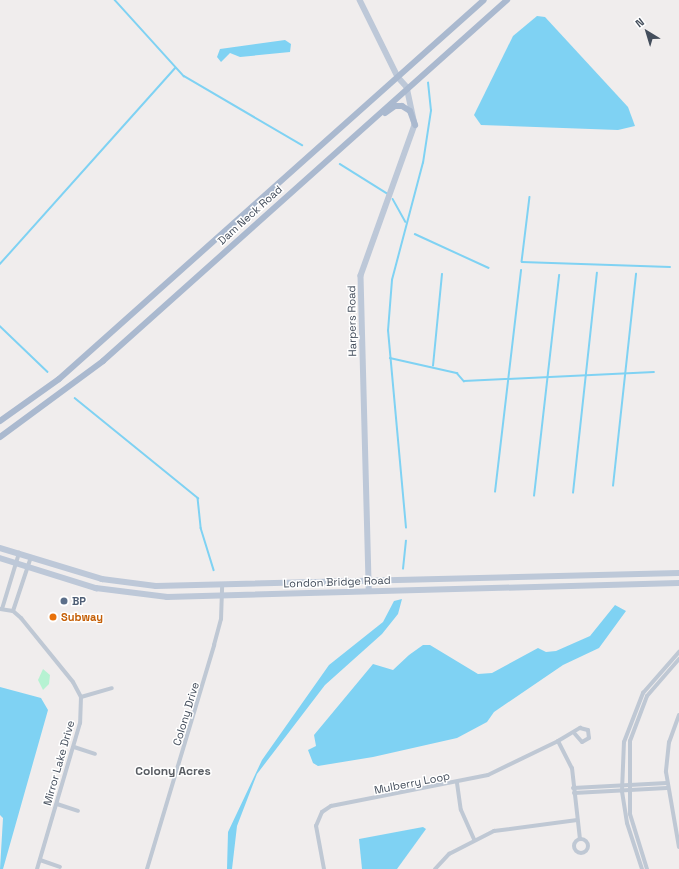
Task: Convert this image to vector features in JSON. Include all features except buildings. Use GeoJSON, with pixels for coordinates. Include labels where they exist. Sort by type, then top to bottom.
{"type":"FeatureCollection","features":[{"type":"Feature","properties":{"kind":"main road"},"geometry":{"type":"LineString","coordinates":[[360,0],[398,77],[407,87],[415,125]]}},
{"type":"Feature","properties":{"kind":"main road","name":"Dam Neck Road"},"geometry":{"type":"LineString","coordinates":[[0,421],[59,379],[484,0]]}},
{"type":"Feature","properties":{"kind":"main road","name":"Dam Neck Road"},"geometry":{"type":"LineString","coordinates":[[0,437],[103,361],[407,87],[507,0]]}},
{"type":"Feature","properties":{"kind":"main road"},"geometry":{"type":"LineString","coordinates":[[340,148],[394,106],[410,111],[415,125]]}},
{"type":"Feature","properties":{"kind":"main road","name":"Harpers Road"},"geometry":{"type":"LineString","coordinates":[[369,591],[361,276],[415,125]]}},
{"type":"Feature","properties":{"kind":"main road","name":"London Bridge Road"},"geometry":{"type":"LineString","coordinates":[[0,548],[126,583],[222,585],[679,573]]}},
{"type":"Feature","properties":{"kind":"main road","name":"London Bridge Road"},"geometry":{"type":"LineString","coordinates":[[0,558],[119,592],[167,597],[679,583]]}},
{"type":"Feature","properties":{"kind":"street"},"geometry":{"type":"LineString","coordinates":[[19,554],[1,609],[13,611],[73,682],[81,697],[112,688]]}},
{"type":"Feature","properties":{"kind":"street"},"geometry":{"type":"LineString","coordinates":[[13,611],[31,557]]}},
{"type":"Feature","properties":{"kind":"street","name":"Colony Drive"},"geometry":{"type":"LineString","coordinates":[[147,869],[202,694],[221,619],[222,585]]}},
{"type":"Feature","properties":{"kind":"street"},"geometry":{"type":"LineString","coordinates":[[642,869],[627,823],[622,790],[624,742],[634,712],[652,680],[679,652]]}},
{"type":"Feature","properties":{"kind":"street"},"geometry":{"type":"LineString","coordinates":[[648,869],[634,830],[628,788],[628,751],[635,722],[652,689],[679,659]]}},
{"type":"Feature","properties":{"kind":"street","name":"Mirror Lake Drive"},"geometry":{"type":"LineString","coordinates":[[37,869],[74,747],[80,723],[81,697]]}},
{"type":"Feature","properties":{"kind":"street"},"geometry":{"type":"LineString","coordinates":[[679,715],[669,742],[667,786],[679,847]]}},
{"type":"Feature","properties":{"kind":"street","name":"Mulberry Loop"},"geometry":{"type":"LineString","coordinates":[[324,869],[316,826],[326,809],[457,783],[502,771],[558,741],[575,734]]}},
{"type":"Feature","properties":{"kind":"street"},"geometry":{"type":"LineString","coordinates":[[558,741],[572,768],[576,820],[580,838]]}},
{"type":"Feature","properties":{"kind":"street"},"geometry":{"type":"LineString","coordinates":[[74,747],[95,754]]}},
{"type":"Feature","properties":{"kind":"street"},"geometry":{"type":"LineString","coordinates":[[457,783],[461,810],[474,839]]}},
{"type":"Feature","properties":{"kind":"street"},"geometry":{"type":"LineString","coordinates":[[574,791],[622,785],[628,788]]}},
{"type":"Feature","properties":{"kind":"street"},"geometry":{"type":"LineString","coordinates":[[574,791],[622,790],[628,788],[667,786]]}},
{"type":"Feature","properties":{"kind":"street"},"geometry":{"type":"LineString","coordinates":[[57,804],[78,811]]}},
{"type":"Feature","properties":{"kind":"street"},"geometry":{"type":"LineString","coordinates":[[435,869],[449,854],[474,839],[506,828],[576,820]]}},
{"type":"Feature","properties":{"kind":"street"},"geometry":{"type":"LineString","coordinates":[[40,860],[60,867]]}},
{"type":"Feature","properties":{"kind":"green space"},"geometry":{"type":"Polygon","coordinates":[[[43,669],[50,675],[49,684],[43,690],[38,680],[43,669]]]}},
{"type":"Feature","properties":{"kind":"water"},"geometry":{"type":"Polygon","coordinates":[[[537,16],[545,17],[628,107],[635,126],[618,130],[481,125],[474,115],[513,36],[537,16]]]}},
{"type":"Feature","properties":{"kind":"water"},"geometry":{"type":"Polygon","coordinates":[[[285,40],[291,44],[290,52],[240,57],[230,53],[221,62],[217,57],[220,49],[285,40]]]}},
{"type":"Feature","properties":{"kind":"water"},"geometry":{"type":"Polygon","coordinates":[[[402,599],[398,614],[382,634],[325,685],[257,774],[237,826],[232,869],[227,869],[228,832],[262,760],[329,665],[383,622],[394,601],[402,599]]]}},
{"type":"Feature","properties":{"kind":"water"},"geometry":{"type":"Polygon","coordinates":[[[615,605],[626,611],[599,648],[563,665],[494,712],[487,722],[457,738],[373,757],[318,766],[313,763],[308,750],[316,746],[314,735],[373,664],[393,670],[409,655],[423,645],[430,645],[478,674],[492,673],[538,648],[546,652],[556,651],[590,636],[615,605]]]}},
{"type":"Feature","properties":{"kind":"water"},"geometry":{"type":"Polygon","coordinates":[[[0,687],[41,698],[48,710],[3,869],[0,869],[3,818],[0,815],[0,687]]]}},
{"type":"Feature","properties":{"kind":"water"},"geometry":{"type":"Polygon","coordinates":[[[423,827],[426,829],[397,869],[362,869],[359,839],[423,827]]]}},
{"type":"Feature","properties":{"kind":"waterway"},"geometry":{"type":"LineString","coordinates":[[115,0],[184,76],[302,145]]}},
{"type":"Feature","properties":{"kind":"waterway"},"geometry":{"type":"LineString","coordinates":[[0,264],[175,68]]}},
{"type":"Feature","properties":{"kind":"waterway"},"geometry":{"type":"LineString","coordinates":[[406,528],[388,331],[392,280],[423,163],[431,111],[428,83]]}},
{"type":"Feature","properties":{"kind":"waterway"},"geometry":{"type":"LineString","coordinates":[[340,164],[388,194]]}},
{"type":"Feature","properties":{"kind":"waterway"},"geometry":{"type":"LineString","coordinates":[[530,197],[522,262],[670,267]]}},
{"type":"Feature","properties":{"kind":"waterway"},"geometry":{"type":"LineString","coordinates":[[393,199],[406,222]]}},
{"type":"Feature","properties":{"kind":"waterway"},"geometry":{"type":"LineString","coordinates":[[415,234],[489,268]]}},
{"type":"Feature","properties":{"kind":"waterway"},"geometry":{"type":"LineString","coordinates":[[495,492],[521,271]]}},
{"type":"Feature","properties":{"kind":"waterway"},"geometry":{"type":"LineString","coordinates":[[573,493],[597,273]]}},
{"type":"Feature","properties":{"kind":"waterway"},"geometry":{"type":"LineString","coordinates":[[433,366],[442,274]]}},
{"type":"Feature","properties":{"kind":"waterway"},"geometry":{"type":"LineString","coordinates":[[613,486],[636,274]]}},
{"type":"Feature","properties":{"kind":"waterway"},"geometry":{"type":"LineString","coordinates":[[534,496],[559,275]]}},
{"type":"Feature","properties":{"kind":"waterway"},"geometry":{"type":"LineString","coordinates":[[0,326],[48,372]]}},
{"type":"Feature","properties":{"kind":"waterway"},"geometry":{"type":"LineString","coordinates":[[390,358],[457,373],[464,381],[654,372]]}},
{"type":"Feature","properties":{"kind":"waterway"},"geometry":{"type":"LineString","coordinates":[[75,398],[198,498],[201,528],[214,570]]}},
{"type":"Feature","properties":{"kind":"waterway"},"geometry":{"type":"LineString","coordinates":[[403,569],[406,541]]}},
{"type":"Feature","properties":{"kind":"place","name":"BP"},"geometry":{"type":"Point","coordinates":[64,601]}},
{"type":"Feature","properties":{"kind":"place","name":"Subway"},"geometry":{"type":"Point","coordinates":[53,617]}},
{"type":"Feature","properties":{"kind":"district","name":"Colony Acres"},"geometry":{"type":"Point","coordinates":[173,772]}}]}
